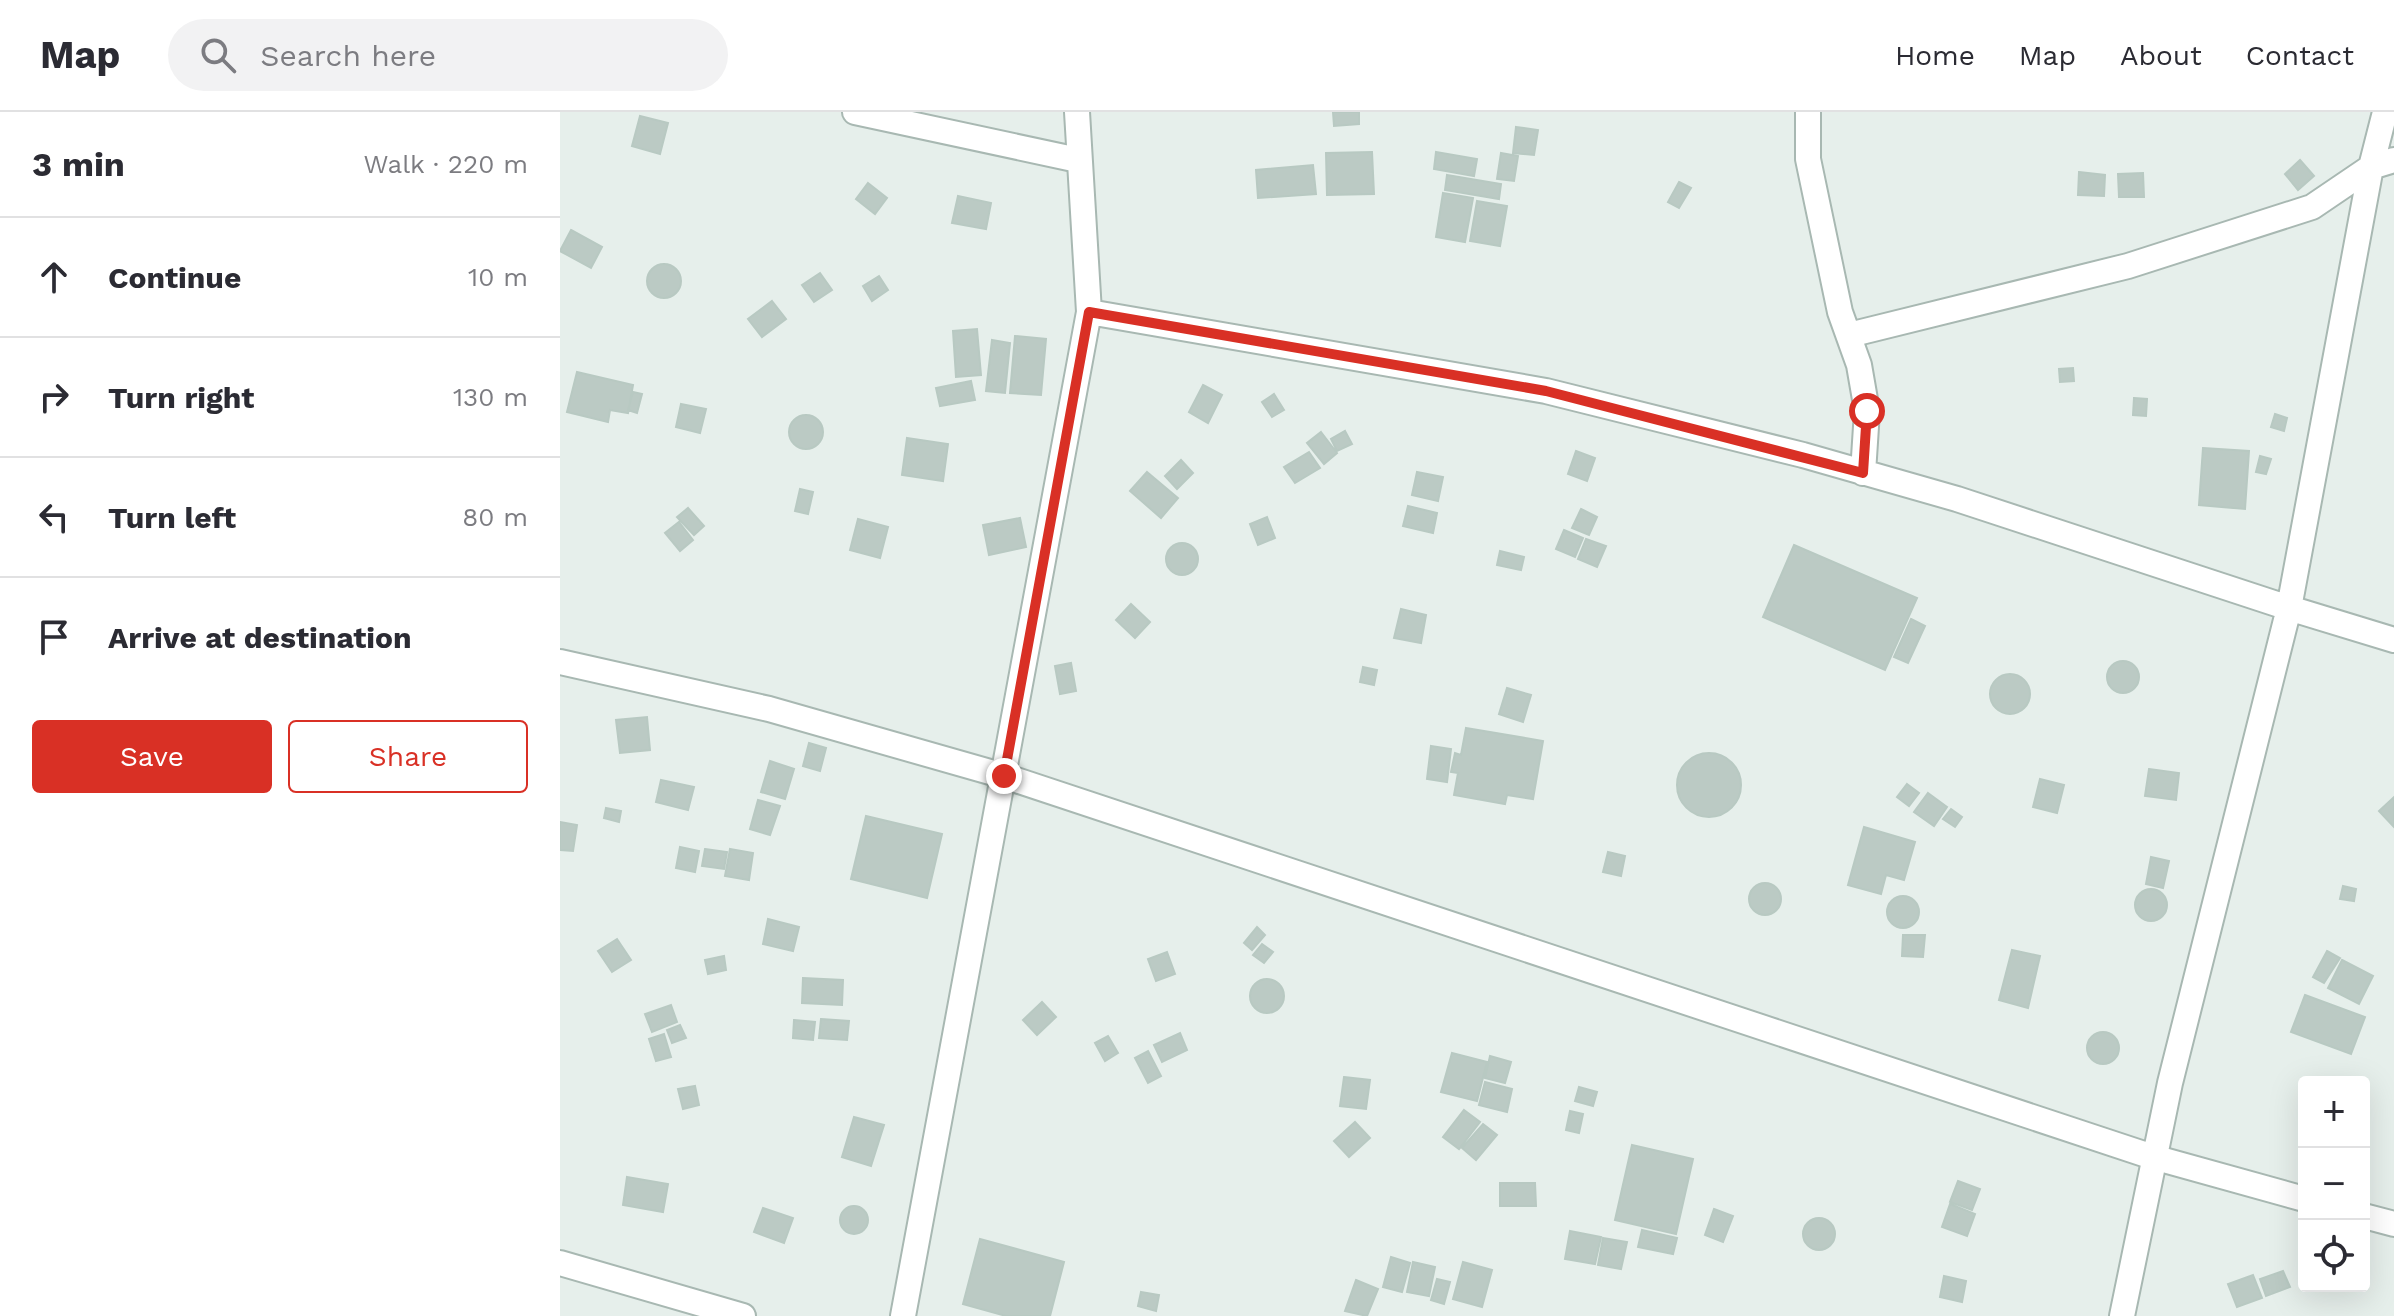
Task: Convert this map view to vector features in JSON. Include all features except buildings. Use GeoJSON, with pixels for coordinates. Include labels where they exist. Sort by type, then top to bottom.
{"type":"FeatureCollection","features":[{"type":"Feature","properties":{"kind":"street"},"geometry":{"type":"LineString","coordinates":[[855,112],[1078,160]]}},
{"type":"Feature","properties":{"kind":"street"},"geometry":{"type":"LineString","coordinates":[[903,1316],[1089,312],[1077,112]]}},
{"type":"Feature","properties":{"kind":"street"},"geometry":{"type":"LineString","coordinates":[[1808,112],[1808,159],[1840,312],[1859,365],[1867,411],[1863,473]]}},
{"type":"Feature","properties":{"kind":"street"},"geometry":{"type":"LineString","coordinates":[[2122,1316],[2153,1157],[2289,608],[2382,163],[2385,112]]}},
{"type":"Feature","properties":{"kind":"street"},"geometry":{"type":"LineString","coordinates":[[1849,335],[2128,266],[2298,212],[2312,207],[2382,163]]}},
{"type":"Feature","properties":{"kind":"street"},"geometry":{"type":"LineString","coordinates":[[1089,312],[1546,391],[1957,499],[2394,640]]}},
{"type":"Feature","properties":{"kind":"street"},"geometry":{"type":"LineString","coordinates":[[560,662],[769,709],[1004,776],[2153,1157],[2298,1197]]}},
{"type":"Feature","properties":{"kind":"street"},"geometry":{"type":"LineString","coordinates":[[2370,1218],[2394,1224]]}},
{"type":"Feature","properties":{"kind":"street"},"geometry":{"type":"LineString","coordinates":[[560,1263],[737,1315]]}},
{"type":"Feature","properties":{"kind":"route"},"geometry":{"type":"LineString","coordinates":[[1004,776],[1089,312],[1323,350],[1546,391],[1803,455],[1863,473],[1867,411]]}}]}
